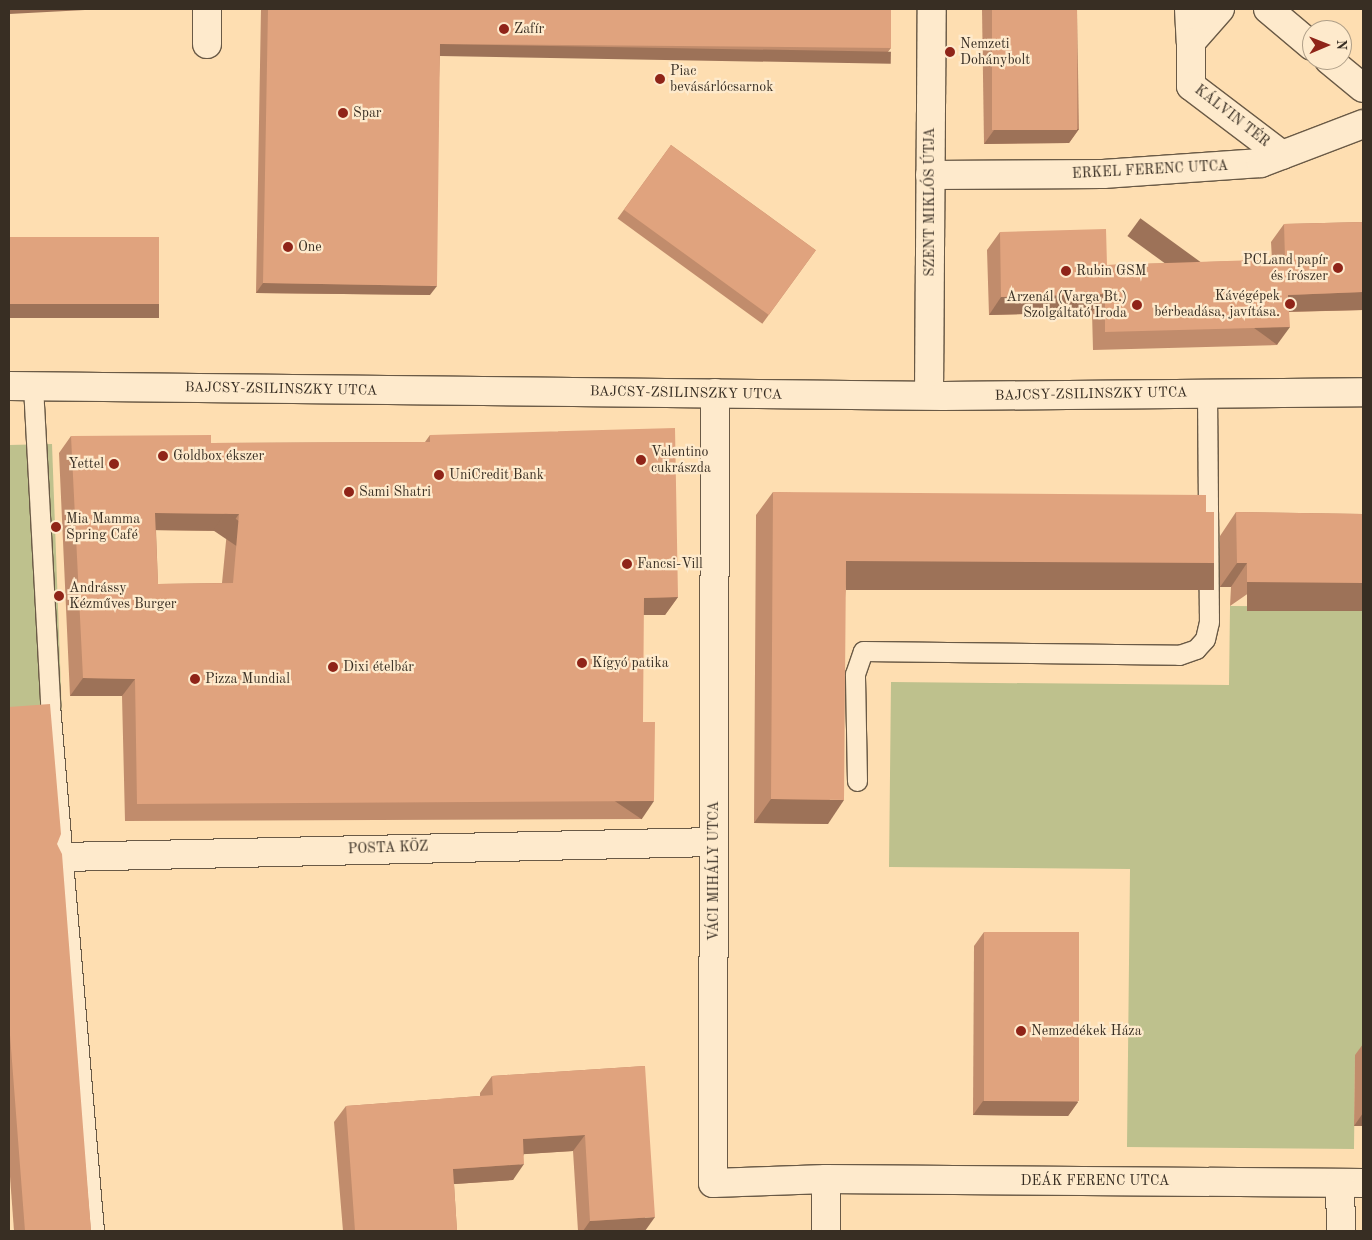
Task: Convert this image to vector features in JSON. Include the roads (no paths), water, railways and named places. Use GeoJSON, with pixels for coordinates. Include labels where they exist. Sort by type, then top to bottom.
{"type":"FeatureCollection","features":[{"type":"Feature","properties":{"kind":"street"},"geometry":{"type":"LineString","coordinates":[[207,9],[207,44]]}},
{"type":"Feature","properties":{"kind":"street","name":"SZENT MIKLÓS ÚTJA"},"geometry":{"type":"LineString","coordinates":[[928,395],[932,9]]}},
{"type":"Feature","properties":{"kind":"street","name":"KÁLVIN TÉR"},"geometry":{"type":"LineString","coordinates":[[1189,9],[1191,86],[1282,155]]}},
{"type":"Feature","properties":{"kind":"street"},"geometry":{"type":"LineString","coordinates":[[1191,42],[1220,9]]}},
{"type":"Feature","properties":{"kind":"street"},"geometry":{"type":"LineString","coordinates":[[1268,9],[1302,38]]}},
{"type":"Feature","properties":{"kind":"street"},"geometry":{"type":"LineString","coordinates":[[1341,70],[1363,88]]}},
{"type":"Feature","properties":{"kind":"street","name":"ERKEL FERENC UTCA"},"geometry":{"type":"LineString","coordinates":[[930,176],[1103,174],[1261,164],[1363,124]]}},
{"type":"Feature","properties":{"kind":"street","name":"BAJCSY-ZSILINSZKY UTCA"},"geometry":{"type":"LineString","coordinates":[[21,386],[928,395],[1363,392]]}},
{"type":"Feature","properties":{"kind":"street","name":"VÁCI MIHÁLY UTCA"},"geometry":{"type":"LineString","coordinates":[[715,393],[713,1183],[826,1179]]}},
{"type":"Feature","properties":{"kind":"street","name":"POSTA KÖZ"},"geometry":{"type":"LineString","coordinates":[[63,857],[714,842]]}},
{"type":"Feature","properties":{"kind":"street"},"geometry":{"type":"LineString","coordinates":[[826,1179],[826,1231]]}},
{"type":"Feature","properties":{"kind":"street","name":"DEÁK FERENC UTCA"},"geometry":{"type":"LineString","coordinates":[[826,1179],[1352,1183]]}},
{"type":"Feature","properties":{"kind":"street"},"geometry":{"type":"LineString","coordinates":[[1341,1231],[1352,1183]]}},
{"type":"Feature","properties":{"kind":"lane"},"geometry":{"type":"LineString","coordinates":[[21,386],[94,1231]]}},
{"type":"Feature","properties":{"kind":"lane"},"geometry":{"type":"LineString","coordinates":[[857,781],[855,674],[864,651],[1179,655],[1196,649],[1205,639],[1207,393]]}},
{"type":"Feature","properties":{"kind":"place","name":"Zafír"},"geometry":{"type":"Point","coordinates":[504,29]}},
{"type":"Feature","properties":{"kind":"place","name":"Nemzeti Dohánybolt"},"geometry":{"type":"Point","coordinates":[950,52]}},
{"type":"Feature","properties":{"kind":"place","name":"Piac bevásárlócsarnok"},"geometry":{"type":"Point","coordinates":[660,79]}},
{"type":"Feature","properties":{"kind":"place","name":"Spar"},"geometry":{"type":"Point","coordinates":[343,113]}},
{"type":"Feature","properties":{"kind":"place","name":"One"},"geometry":{"type":"Point","coordinates":[288,247]}},
{"type":"Feature","properties":{"kind":"place","name":"PCLand papír és írószer"},"geometry":{"type":"Point","coordinates":[1338,268]}},
{"type":"Feature","properties":{"kind":"place","name":"Rubin GSM"},"geometry":{"type":"Point","coordinates":[1066,271]}},
{"type":"Feature","properties":{"kind":"place","name":"Kávégépek bérbeadása, javítása."},"geometry":{"type":"Point","coordinates":[1290,304]}},
{"type":"Feature","properties":{"kind":"place","name":"Arzenál (Varga Bt.) Szolgáltató Iroda"},"geometry":{"type":"Point","coordinates":[1137,305]}},
{"type":"Feature","properties":{"kind":"place","name":"Goldbox ékszer"},"geometry":{"type":"Point","coordinates":[163,456]}},
{"type":"Feature","properties":{"kind":"place","name":"Valentino cukrászda"},"geometry":{"type":"Point","coordinates":[641,460]}},
{"type":"Feature","properties":{"kind":"place","name":"Yettel"},"geometry":{"type":"Point","coordinates":[114,464]}},
{"type":"Feature","properties":{"kind":"place","name":"UniCredit Bank"},"geometry":{"type":"Point","coordinates":[439,475]}},
{"type":"Feature","properties":{"kind":"place","name":"Sami Shatri"},"geometry":{"type":"Point","coordinates":[349,492]}},
{"type":"Feature","properties":{"kind":"place","name":"Mia Mamma Spring Café"},"geometry":{"type":"Point","coordinates":[56,527]}},
{"type":"Feature","properties":{"kind":"place","name":"Fancsi-Vill"},"geometry":{"type":"Point","coordinates":[627,564]}},
{"type":"Feature","properties":{"kind":"place","name":"Andrássy Kézműves Burger"},"geometry":{"type":"Point","coordinates":[59,596]}},
{"type":"Feature","properties":{"kind":"place","name":"Kígyó patika"},"geometry":{"type":"Point","coordinates":[582,663]}},
{"type":"Feature","properties":{"kind":"place","name":"Dixi ételbár"},"geometry":{"type":"Point","coordinates":[333,667]}},
{"type":"Feature","properties":{"kind":"place","name":"Pizza Mundial"},"geometry":{"type":"Point","coordinates":[195,679]}},
{"type":"Feature","properties":{"kind":"place","name":"Nemzedékek Háza"},"geometry":{"type":"Point","coordinates":[1021,1031]}}]}
